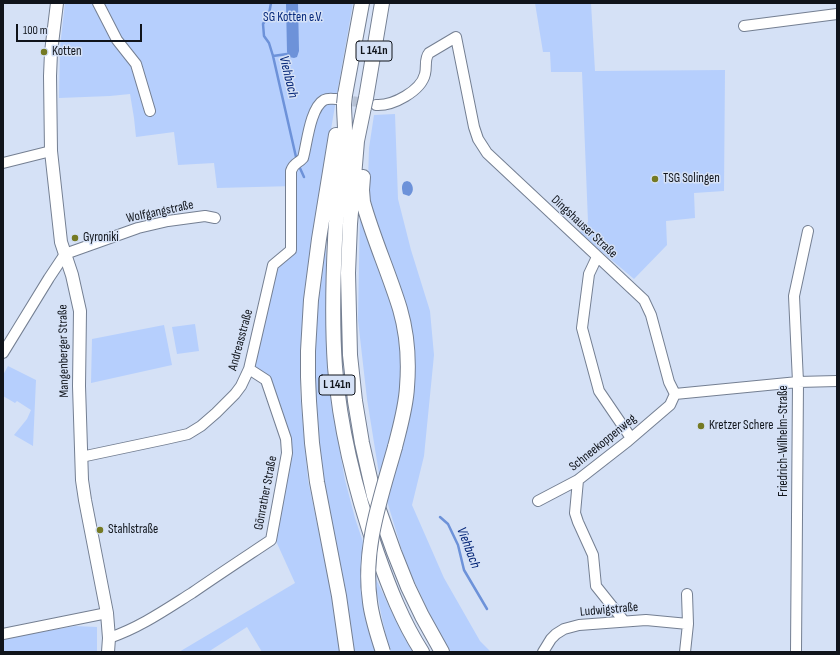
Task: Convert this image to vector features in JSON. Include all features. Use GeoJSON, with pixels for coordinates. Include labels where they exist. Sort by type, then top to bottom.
{"type":"FeatureCollection","features":[{"type":"Feature","properties":{"kind":"highway","name":"L 141n"},"geometry":{"type":"LineString","coordinates":[[362,3],[342,99],[345,131],[335,238],[333,313],[335,368],[341,416],[351,467],[366,520],[396,602],[404,620],[422,652]]}},
{"type":"Feature","properties":{"kind":"highway","name":"L 141n"},"geometry":{"type":"LineString","coordinates":[[382,3],[369,103],[357,141],[348,259],[350,355],[355,401],[362,443],[374,496],[408,587],[442,652]]}},
{"type":"Feature","properties":{"kind":"highway"},"geometry":{"type":"LineString","coordinates":[[342,99],[319,239],[311,300],[308,351],[308,401],[317,482],[339,596],[347,652]]}},
{"type":"Feature","properties":{"kind":"highway"},"geometry":{"type":"LineString","coordinates":[[369,103],[362,190],[363,202],[400,310],[406,347],[407,387],[404,407],[372,533],[368,570],[370,602],[383,652]]}},
{"type":"Feature","properties":{"kind":"main road","name":"Mangenberger Straße"},"geometry":{"type":"LineString","coordinates":[[57,3],[51,52],[50,76],[51,151],[61,242],[76,294],[80,317],[79,386],[82,480],[107,613],[109,638],[108,652]]}},
{"type":"Feature","properties":{"kind":"street"},"geometry":{"type":"LineString","coordinates":[[98,3],[117,40],[136,64],[150,111]]}},
{"type":"Feature","properties":{"kind":"street"},"geometry":{"type":"LineString","coordinates":[[744,26],[837,14]]}},
{"type":"Feature","properties":{"kind":"street","name":"Dingshauser Straße"},"geometry":{"type":"LineString","coordinates":[[369,103],[381,105],[391,103],[401,99],[414,90],[425,76],[427,55],[456,37],[474,127],[478,139],[486,153],[574,234],[597,258],[640,296],[647,305],[651,314],[669,382],[675,394]]}},
{"type":"Feature","properties":{"kind":"street","name":"Andreasstraße"},"geometry":{"type":"LineString","coordinates":[[81,457],[188,434],[208,420],[235,394],[241,386],[249,369],[273,265],[291,250],[291,171],[294,164],[303,158],[310,126],[318,106],[324,100],[342,99]]}},
{"type":"Feature","properties":{"kind":"street"},"geometry":{"type":"LineString","coordinates":[[3,163],[51,151]]}},
{"type":"Feature","properties":{"kind":"street","name":"Wolfgangstraße"},"geometry":{"type":"LineString","coordinates":[[65,254],[138,228],[168,221],[205,216],[215,218]]}},
{"type":"Feature","properties":{"kind":"street","name":"Friedrich-Wilhelm-Straße"},"geometry":{"type":"LineString","coordinates":[[796,652],[798,382],[794,296],[808,231]]}},
{"type":"Feature","properties":{"kind":"street"},"geometry":{"type":"LineString","coordinates":[[3,354],[65,254]]}},
{"type":"Feature","properties":{"kind":"street"},"geometry":{"type":"LineString","coordinates":[[597,258],[590,274],[582,328],[598,391],[631,438]]}},
{"type":"Feature","properties":{"kind":"street","name":"Gönrather Straße"},"geometry":{"type":"LineString","coordinates":[[109,638],[120,635],[162,612],[271,540],[287,453],[287,445],[266,380],[249,369]]}},
{"type":"Feature","properties":{"kind":"street"},"geometry":{"type":"LineString","coordinates":[[675,394],[798,382],[837,381]]}},
{"type":"Feature","properties":{"kind":"street","name":"Schneekoppenweg"},"geometry":{"type":"LineString","coordinates":[[538,501],[578,480],[670,405],[675,394]]}},
{"type":"Feature","properties":{"kind":"street"},"geometry":{"type":"LineString","coordinates":[[578,480],[575,513],[593,555],[596,586],[624,621]]}},
{"type":"Feature","properties":{"kind":"street"},"geometry":{"type":"LineString","coordinates":[[685,652],[688,624],[687,594]]}},
{"type":"Feature","properties":{"kind":"street"},"geometry":{"type":"LineString","coordinates":[[3,634],[107,613]]}},
{"type":"Feature","properties":{"kind":"street","name":"Ludwigstraße"},"geometry":{"type":"LineString","coordinates":[[544,652],[551,639],[556,634],[564,629],[579,625],[646,620],[688,624]]}},
{"type":"Feature","properties":{"kind":"green space","name":"SG Kotten e.V."},"geometry":{"type":"Polygon","coordinates":[[[65,3],[353,3],[309,259],[300,356],[300,392],[308,480],[337,622],[340,652],[262,652],[247,627],[208,652],[179,652],[295,583],[276,541],[290,452],[270,380],[251,369],[276,267],[295,253],[294,186],[217,188],[214,163],[178,165],[174,132],[136,137],[130,94],[59,98],[60,47],[65,3]]]}},
{"type":"Feature","properties":{"kind":"green space","name":"TSG Solingen"},"geometry":{"type":"Polygon","coordinates":[[[535,3],[591,3],[595,71],[725,70],[724,191],[694,193],[695,218],[666,221],[667,245],[634,279],[580,232],[588,222],[582,72],[551,72],[550,52],[543,52],[535,3]]]}},
{"type":"Feature","properties":{"kind":"green space"},"geometry":{"type":"Polygon","coordinates":[[[395,114],[398,199],[411,250],[430,311],[434,355],[424,456],[412,505],[444,578],[480,641],[491,652],[451,652],[438,631],[406,564],[387,501],[402,449],[410,415],[413,392],[368,182],[369,148],[374,115],[395,114]]]}},
{"type":"Feature","properties":{"kind":"green space"},"geometry":{"type":"Polygon","coordinates":[[[360,211],[398,325],[402,357],[402,389],[398,417],[380,480],[367,399],[358,320],[360,211]]]}},
{"type":"Feature","properties":{"kind":"green space"},"geometry":{"type":"Polygon","coordinates":[[[326,238],[327,363],[332,407],[345,480],[363,542],[362,560],[379,652],[353,652],[352,633],[345,592],[317,442],[312,368],[317,304],[326,238]]]}},
{"type":"Feature","properties":{"kind":"green space"},"geometry":{"type":"Polygon","coordinates":[[[195,324],[199,351],[177,354],[172,327],[195,324]]]}},
{"type":"Feature","properties":{"kind":"green space"},"geometry":{"type":"Polygon","coordinates":[[[164,325],[172,365],[91,383],[92,339],[164,325]]]}},
{"type":"Feature","properties":{"kind":"green space"},"geometry":{"type":"Polygon","coordinates":[[[8,366],[36,380],[33,446],[14,435],[27,419],[31,410],[17,401],[15,403],[3,396],[3,375],[8,366]]]}},
{"type":"Feature","properties":{"kind":"green space"},"geometry":{"type":"Polygon","coordinates":[[[375,577],[403,635],[413,652],[390,652],[379,606],[375,577]]]}},
{"type":"Feature","properties":{"kind":"green space"},"geometry":{"type":"Polygon","coordinates":[[[75,626],[97,627],[97,652],[3,652],[4,639],[75,626]]]}},
{"type":"Feature","properties":{"kind":"shaded area"},"geometry":{"type":"Polygon","coordinates":[[[286,3],[298,3],[299,51],[297,57],[294,58],[289,57],[287,52],[286,3]]]}},
{"type":"Feature","properties":{"kind":"shaded area"},"geometry":{"type":"Polygon","coordinates":[[[407,181],[410,182],[413,187],[413,191],[409,196],[403,194],[402,189],[403,183],[407,181]]]}},
{"type":"Feature","properties":{"kind":"waterway","name":"Viehbach"},"geometry":{"type":"LineString","coordinates":[[271,3],[269,14],[263,24],[264,36],[269,43],[273,56],[296,157]]}},
{"type":"Feature","properties":{"kind":"waterway"},"geometry":{"type":"LineString","coordinates":[[273,56],[287,54]]}},
{"type":"Feature","properties":{"kind":"waterway","name":"Viehbach"},"geometry":{"type":"LineString","coordinates":[[299,166],[304,177]]}},
{"type":"Feature","properties":{"kind":"waterway","name":"Viehbach"},"geometry":{"type":"LineString","coordinates":[[440,517],[448,524],[458,545],[464,570],[487,609]]}},
{"type":"Feature","properties":{"kind":"tunnel"},"geometry":{"type":"LineString","coordinates":[[338,99],[372,104]]}},
{"type":"Feature","properties":{"kind":"place","name":"Kotten"},"geometry":{"type":"Point","coordinates":[44,52]}},
{"type":"Feature","properties":{"kind":"place","name":"TSG Solingen"},"geometry":{"type":"Point","coordinates":[655,179]}},
{"type":"Feature","properties":{"kind":"place","name":"Gyroniki"},"geometry":{"type":"Point","coordinates":[75,238]}},
{"type":"Feature","properties":{"kind":"place","name":"Kretzer Schere"},"geometry":{"type":"Point","coordinates":[701,426]}},
{"type":"Feature","properties":{"kind":"place","name":"Stahlstraße"},"geometry":{"type":"Point","coordinates":[100,530]}}]}
